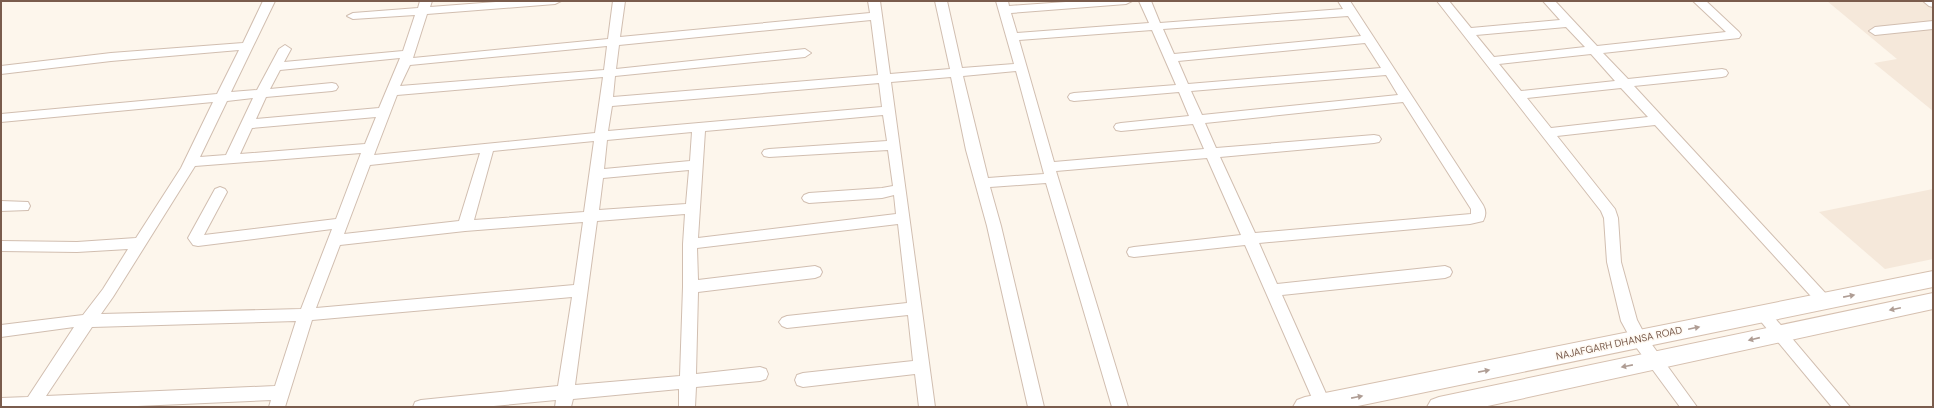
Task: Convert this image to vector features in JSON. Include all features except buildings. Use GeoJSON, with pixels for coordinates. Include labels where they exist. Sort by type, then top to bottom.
{"type":"FeatureCollection","features":[{"type":"Feature","properties":{"kind":"main road","name":"NAJAFGARH DHANSA ROAD"},"geometry":{"type":"LineString","coordinates":[[1317,406],[1763,314],[1824,300],[1933,279]]}},
{"type":"Feature","properties":{"kind":"main road"},"geometry":{"type":"LineString","coordinates":[[1439,407],[1472,404],[1576,376],[1933,301]]}},
{"type":"Feature","properties":{"kind":"street"},"geometry":{"type":"LineString","coordinates":[[31,405],[87,321],[108,293],[191,162],[269,1]]}},
{"type":"Feature","properties":{"kind":"street"},"geometry":{"type":"LineString","coordinates":[[353,16],[424,6],[555,1]]}},
{"type":"Feature","properties":{"kind":"street"},"geometry":{"type":"LineString","coordinates":[[564,400],[597,174],[619,1]]}},
{"type":"Feature","properties":{"kind":"street"},"geometry":{"type":"LineString","coordinates":[[874,1],[904,218],[927,407]]}},
{"type":"Feature","properties":{"kind":"street"},"geometry":{"type":"LineString","coordinates":[[941,1],[958,72],[974,150],[1036,407]]}},
{"type":"Feature","properties":{"kind":"street"},"geometry":{"type":"LineString","coordinates":[[1120,407],[1050,172],[1003,6],[1126,1]]}},
{"type":"Feature","properties":{"kind":"street"},"geometry":{"type":"LineString","coordinates":[[1150,1],[1157,27],[1272,290],[1317,406]]}},
{"type":"Feature","properties":{"kind":"street"},"geometry":{"type":"LineString","coordinates":[[1442,1],[1608,209],[1611,218],[1614,262],[1629,320],[1639,339],[1656,360],[1689,407]]}},
{"type":"Feature","properties":{"kind":"street"},"geometry":{"type":"LineString","coordinates":[[1549,1],[1824,300]]}},
{"type":"Feature","properties":{"kind":"street"},"geometry":{"type":"LineString","coordinates":[[1490,61],[1735,35],[1700,1]]}},
{"type":"Feature","properties":{"kind":"street"},"geometry":{"type":"LineString","coordinates":[[1929,1],[1933,4]]}},
{"type":"Feature","properties":{"kind":"street"},"geometry":{"type":"LineString","coordinates":[[1,405],[279,400],[306,315],[406,58],[424,6]]}},
{"type":"Feature","properties":{"kind":"street"},"geometry":{"type":"LineString","coordinates":[[1011,37],[1157,27],[1347,6],[1478,209],[1478,216],[1470,219],[1250,239],[1134,252]]}},
{"type":"Feature","properties":{"kind":"street"},"geometry":{"type":"LineString","coordinates":[[275,67],[614,41],[876,16]]}},
{"type":"Feature","properties":{"kind":"street"},"geometry":{"type":"LineString","coordinates":[[1467,32],[1569,23]]}},
{"type":"Feature","properties":{"kind":"street"},"geometry":{"type":"LineString","coordinates":[[1875,31],[1933,25]]}},
{"type":"Feature","properties":{"kind":"street"},"geometry":{"type":"LineString","coordinates":[[1170,58],[1368,39]]}},
{"type":"Feature","properties":{"kind":"street"},"geometry":{"type":"LineString","coordinates":[[3,72],[111,57],[247,46]]}},
{"type":"Feature","properties":{"kind":"street"},"geometry":{"type":"LineString","coordinates":[[231,159],[261,94],[285,49]]}},
{"type":"Feature","properties":{"kind":"street"},"geometry":{"type":"LineString","coordinates":[[392,91],[805,53]]}},
{"type":"Feature","properties":{"kind":"street"},"geometry":{"type":"LineString","coordinates":[[606,102],[884,77],[1020,67]]}},
{"type":"Feature","properties":{"kind":"street"},"geometry":{"type":"LineString","coordinates":[[1074,97],[1389,71]]}},
{"type":"Feature","properties":{"kind":"street"},"geometry":{"type":"LineString","coordinates":[[1517,95],[1722,73]]}},
{"type":"Feature","properties":{"kind":"street"},"geometry":{"type":"LineString","coordinates":[[1,118],[332,87]]}},
{"type":"Feature","properties":{"kind":"street"},"geometry":{"type":"LineString","coordinates":[[1121,127],[1406,98]]}},
{"type":"Feature","properties":{"kind":"street"},"geometry":{"type":"LineString","coordinates":[[191,162],[231,159],[368,155],[488,147],[889,110]]}},
{"type":"Feature","properties":{"kind":"street"},"geometry":{"type":"LineString","coordinates":[[247,124],[384,112]]}},
{"type":"Feature","properties":{"kind":"street"},"geometry":{"type":"LineString","coordinates":[[1548,133],[1659,120]]}},
{"type":"Feature","properties":{"kind":"street"},"geometry":{"type":"LineString","coordinates":[[687,407],[691,287],[690,244],[699,128]]}},
{"type":"Feature","properties":{"kind":"street"},"geometry":{"type":"LineString","coordinates":[[983,183],[1050,172],[1212,154],[1374,139]]}},
{"type":"Feature","properties":{"kind":"street"},"geometry":{"type":"LineString","coordinates":[[769,154],[894,145]]}},
{"type":"Feature","properties":{"kind":"street"},"geometry":{"type":"LineString","coordinates":[[465,226],[488,147]]}},
{"type":"Feature","properties":{"kind":"street"},"geometry":{"type":"LineString","coordinates":[[597,174],[696,165]]}},
{"type":"Feature","properties":{"kind":"street"},"geometry":{"type":"LineString","coordinates":[[809,198],[882,193],[900,189]]}},
{"type":"Feature","properties":{"kind":"street"},"geometry":{"type":"LineString","coordinates":[[220,192],[195,238],[198,241],[342,223]]}},
{"type":"Feature","properties":{"kind":"street"},"geometry":{"type":"LineString","coordinates":[[1,206],[23,206]]}},
{"type":"Feature","properties":{"kind":"street"},"geometry":{"type":"LineString","coordinates":[[336,240],[465,226],[693,208]]}},
{"type":"Feature","properties":{"kind":"street"},"geometry":{"type":"LineString","coordinates":[[690,244],[904,218]]}},
{"type":"Feature","properties":{"kind":"street"},"geometry":{"type":"LineString","coordinates":[[1,246],[77,247],[139,243]]}},
{"type":"Feature","properties":{"kind":"street"},"geometry":{"type":"LineString","coordinates":[[691,287],[815,272]]}},
{"type":"Feature","properties":{"kind":"street"},"geometry":{"type":"LineString","coordinates":[[1272,290],[1445,272]]}},
{"type":"Feature","properties":{"kind":"street"},"geometry":{"type":"LineString","coordinates":[[1,331],[75,321],[306,315],[581,290]]}},
{"type":"Feature","properties":{"kind":"street"},"geometry":{"type":"LineString","coordinates":[[787,322],[915,308]]}},
{"type":"Feature","properties":{"kind":"street"},"geometry":{"type":"LineString","coordinates":[[1763,314],[1842,407]]}},
{"type":"Feature","properties":{"kind":"street"},"geometry":{"type":"LineString","coordinates":[[803,380],[922,368]]}},
{"type":"Feature","properties":{"kind":"street"},"geometry":{"type":"LineString","coordinates":[[421,407],[564,400],[688,382],[760,374]]}},
{"type":"Feature","properties":{"kind":"shaded area"},"geometry":{"type":"Polygon","coordinates":[[[1827,1],[1933,1],[1933,111],[1874,63],[1897,59],[1827,1]]]}},
{"type":"Feature","properties":{"kind":"shaded area"},"geometry":{"type":"Polygon","coordinates":[[[1933,189],[1933,259],[1885,269],[1819,212],[1933,189]]]}}]}
